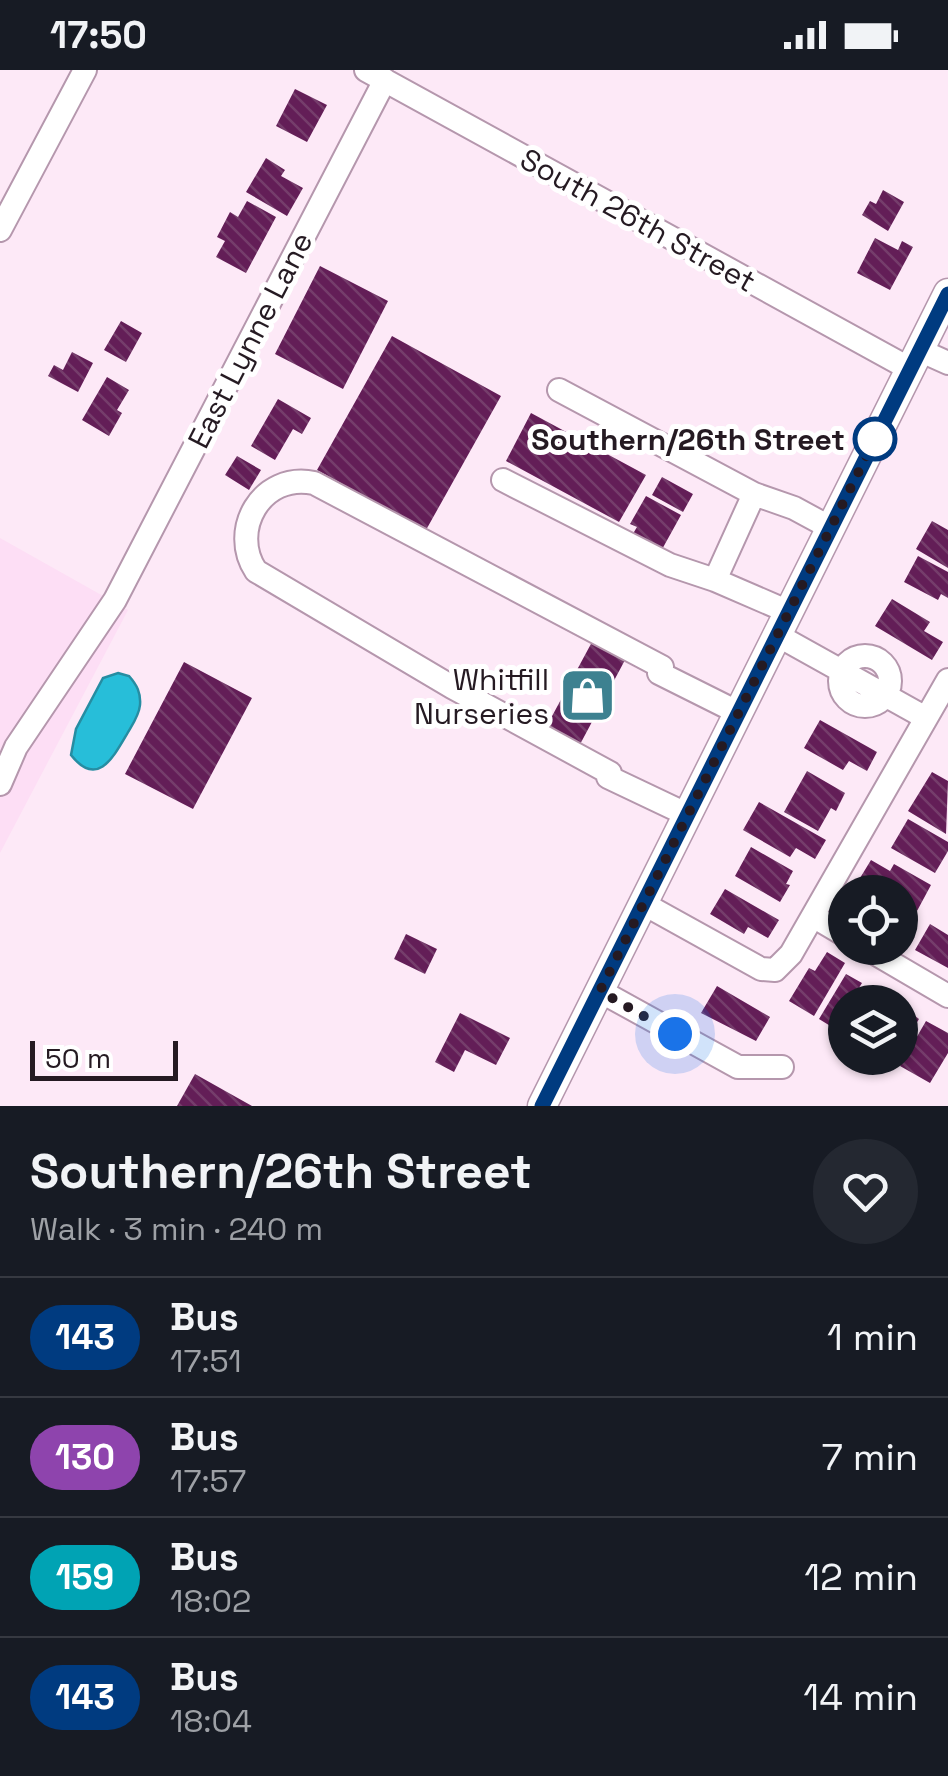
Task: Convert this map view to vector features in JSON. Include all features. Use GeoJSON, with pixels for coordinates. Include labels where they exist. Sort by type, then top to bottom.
{"type":"FeatureCollection","features":[{"type":"Feature","properties":{"kind":"main road"},"geometry":{"type":"LineString","coordinates":[[542,1106],[948,294]]}},
{"type":"Feature","properties":{"kind":"street"},"geometry":{"type":"LineString","coordinates":[[0,230],[85,70]]}},
{"type":"Feature","properties":{"kind":"street","name":"South 26th Street"},"geometry":{"type":"LineString","coordinates":[[376,75],[914,360],[948,363]]}},
{"type":"Feature","properties":{"kind":"street","name":"East Lynne Lane"},"geometry":{"type":"LineString","coordinates":[[0,784],[16,746],[116,600],[376,75]]}},
{"type":"Feature","properties":{"kind":"street"},"geometry":{"type":"LineString","coordinates":[[559,390],[754,494],[794,508],[831,528]]}},
{"type":"Feature","properties":{"kind":"street"},"geometry":{"type":"LineString","coordinates":[[688,815],[452,687],[256,571],[246,544],[254,511],[273,486],[300,480],[314,484],[739,713]]}},
{"type":"Feature","properties":{"kind":"street"},"geometry":{"type":"LineString","coordinates":[[503,480],[670,566],[714,580],[783,624],[842,672]]}},
{"type":"Feature","properties":{"kind":"street"},"geometry":{"type":"LineString","coordinates":[[714,580],[754,494]]}},
{"type":"Feature","properties":{"kind":"street"},"geometry":{"type":"LineString","coordinates":[[861,656],[878,659],[889,672],[886,696],[872,706],[856,706],[840,688],[842,672],[861,656]]}},
{"type":"Feature","properties":{"kind":"street"},"geometry":{"type":"LineString","coordinates":[[644,904],[761,970],[775,970],[791,954],[948,680]]}},
{"type":"Feature","properties":{"kind":"street"},"geometry":{"type":"LineString","coordinates":[[886,696],[926,718]]}},
{"type":"Feature","properties":{"kind":"street"},"geometry":{"type":"LineString","coordinates":[[813,916],[828,925]]}},
{"type":"Feature","properties":{"kind":"street"},"geometry":{"type":"LineString","coordinates":[[895,965],[948,996]]}},
{"type":"Feature","properties":{"kind":"street"},"geometry":{"type":"LineString","coordinates":[[600,991],[738,1066],[782,1066]]}},
{"type":"Feature","properties":{"kind":"shaded area"},"geometry":{"type":"Polygon","coordinates":[[[0,538],[128,610],[0,853],[0,538]]]}},
{"type":"Feature","properties":{"kind":"water"},"geometry":{"type":"Polygon","coordinates":[[[118,673],[129,676],[136,686],[138,713],[110,760],[104,766],[89,769],[71,755],[76,729],[103,678],[118,673]]]}},
{"type":"Feature","properties":{"kind":"building"},"geometry":{"type":"Polygon","coordinates":[[[295,89],[327,105],[307,142],[276,126],[295,89]]]}},
{"type":"Feature","properties":{"kind":"building"},"geometry":{"type":"Polygon","coordinates":[[[266,158],[285,170],[281,176],[303,188],[287,216],[246,192],[266,158]]]}},
{"type":"Feature","properties":{"kind":"building"},"geometry":{"type":"Polygon","coordinates":[[[883,190],[904,202],[888,231],[862,215],[870,201],[876,204],[883,190]]]}},
{"type":"Feature","properties":{"kind":"building"},"geometry":{"type":"Polygon","coordinates":[[[247,201],[276,217],[246,273],[216,257],[225,241],[217,237],[230,212],[238,217],[247,201]]]}},
{"type":"Feature","properties":{"kind":"building"},"geometry":{"type":"Polygon","coordinates":[[[875,238],[898,250],[902,241],[913,247],[890,290],[857,273],[875,238]]]}},
{"type":"Feature","properties":{"kind":"building"},"geometry":{"type":"Polygon","coordinates":[[[320,266],[388,301],[343,389],[275,354],[320,266]]]}},
{"type":"Feature","properties":{"kind":"building"},"geometry":{"type":"Polygon","coordinates":[[[121,321],[142,333],[126,362],[104,350],[121,321]]]}},
{"type":"Feature","properties":{"kind":"building"},"geometry":{"type":"Polygon","coordinates":[[[392,336],[501,396],[426,530],[317,470],[392,336]]]}},
{"type":"Feature","properties":{"kind":"building"},"geometry":{"type":"Polygon","coordinates":[[[72,352],[93,363],[78,392],[48,376],[54,365],[63,370],[72,352]]]}},
{"type":"Feature","properties":{"kind":"building"},"geometry":{"type":"Polygon","coordinates":[[[107,377],[129,390],[117,410],[122,413],[109,436],[82,420],[107,377]]]}},
{"type":"Feature","properties":{"kind":"building"},"geometry":{"type":"Polygon","coordinates":[[[278,399],[311,418],[302,434],[293,429],[275,460],[251,446],[278,399]]]}},
{"type":"Feature","properties":{"kind":"building"},"geometry":{"type":"Polygon","coordinates":[[[531,413],[646,475],[619,522],[506,461],[531,413]]]}},
{"type":"Feature","properties":{"kind":"building"},"geometry":{"type":"Polygon","coordinates":[[[237,456],[261,470],[249,490],[225,475],[237,456]]]}},
{"type":"Feature","properties":{"kind":"building"},"geometry":{"type":"Polygon","coordinates":[[[662,477],[693,494],[683,512],[652,495],[662,477]]]}},
{"type":"Feature","properties":{"kind":"building"},"geometry":{"type":"Polygon","coordinates":[[[646,496],[681,515],[660,553],[631,537],[637,527],[630,524],[646,496]]]}},
{"type":"Feature","properties":{"kind":"building"},"geometry":{"type":"Polygon","coordinates":[[[932,521],[948,530],[948,568],[916,549],[932,521]]]}},
{"type":"Feature","properties":{"kind":"building"},"geometry":{"type":"Polygon","coordinates":[[[918,556],[948,572],[948,598],[941,594],[938,600],[904,582],[918,556]]]}},
{"type":"Feature","properties":{"kind":"building"},"geometry":{"type":"Polygon","coordinates":[[[892,599],[930,622],[924,631],[943,642],[932,660],[875,626],[892,599]]]}},
{"type":"Feature","properties":{"kind":"building"},"geometry":{"type":"Polygon","coordinates":[[[592,642],[625,660],[577,750],[544,731],[592,642]]]}},
{"type":"Feature","properties":{"kind":"building"},"geometry":{"type":"Polygon","coordinates":[[[184,662],[252,698],[193,809],[125,774],[184,662]]]}},
{"type":"Feature","properties":{"kind":"building"},"geometry":{"type":"Polygon","coordinates":[[[820,720],[877,752],[867,771],[849,761],[843,770],[804,748],[820,720]]]}},
{"type":"Feature","properties":{"kind":"building"},"geometry":{"type":"Polygon","coordinates":[[[807,771],[845,793],[836,811],[831,808],[818,831],[784,812],[807,771]]]}},
{"type":"Feature","properties":{"kind":"building"},"geometry":{"type":"Polygon","coordinates":[[[932,772],[948,781],[946,834],[908,811],[932,772]]]}},
{"type":"Feature","properties":{"kind":"building"},"geometry":{"type":"Polygon","coordinates":[[[759,802],[826,840],[815,859],[796,848],[790,857],[743,830],[759,802]]]}},
{"type":"Feature","properties":{"kind":"building"},"geometry":{"type":"Polygon","coordinates":[[[908,819],[948,842],[948,851],[935,873],[891,848],[908,819]]]}},
{"type":"Feature","properties":{"kind":"building"},"geometry":{"type":"Polygon","coordinates":[[[751,847],[793,871],[780,902],[735,876],[751,847]]]}},
{"type":"Feature","properties":{"kind":"building"},"geometry":{"type":"Polygon","coordinates":[[[871,860],[890,871],[894,864],[913,875],[862,875],[871,860]]]}},
{"type":"Feature","properties":{"kind":"building"},"geometry":{"type":"Polygon","coordinates":[[[918,878],[931,885],[918,909],[918,878]]]}},
{"type":"Feature","properties":{"kind":"building"},"geometry":{"type":"Polygon","coordinates":[[[725,889],[779,920],[768,938],[748,927],[744,934],[710,914],[725,889]]]}},
{"type":"Feature","properties":{"kind":"building"},"geometry":{"type":"Polygon","coordinates":[[[930,924],[948,935],[948,968],[918,952],[930,924]]]}},
{"type":"Feature","properties":{"kind":"building"},"geometry":{"type":"Polygon","coordinates":[[[406,934],[437,949],[425,974],[394,959],[406,934]]]}},
{"type":"Feature","properties":{"kind":"building"},"geometry":{"type":"Polygon","coordinates":[[[827,952],[828,965],[844,965],[832,985],[828,985],[814,1016],[789,1001],[809,968],[815,971],[827,952]]]}},
{"type":"Feature","properties":{"kind":"building"},"geometry":{"type":"Polygon","coordinates":[[[846,974],[862,983],[861,985],[839,985],[846,974]]]}},
{"type":"Feature","properties":{"kind":"building"},"geometry":{"type":"Polygon","coordinates":[[[717,986],[770,1017],[756,1041],[701,1013],[717,986]]]}},
{"type":"Feature","properties":{"kind":"building"},"geometry":{"type":"Polygon","coordinates":[[[828,1004],[828,1025],[819,1019],[828,1004]]]}},
{"type":"Feature","properties":{"kind":"building"},"geometry":{"type":"Polygon","coordinates":[[[460,1013],[510,1038],[496,1065],[465,1050],[454,1072],[435,1062],[460,1013]]]}},
{"type":"Feature","properties":{"kind":"building"},"geometry":{"type":"Polygon","coordinates":[[[926,1021],[948,1033],[948,1053],[930,1083],[916,1075],[918,1035],[926,1021]]]}},
{"type":"Feature","properties":{"kind":"building"},"geometry":{"type":"Polygon","coordinates":[[[195,1074],[252,1106],[177,1106],[195,1074]]]}},
{"type":"Feature","properties":{"kind":"bus line","name":"143"},"geometry":{"type":"LineString","coordinates":[[542,1106],[948,294]]}},
{"type":"Feature","properties":{"kind":"place","name":"Southern/26th Street"},"geometry":{"type":"Point","coordinates":[875,439]}},
{"type":"Feature","properties":{"kind":"place","name":"Whitfill Nurseries"},"geometry":{"type":"Point","coordinates":[588,696]}},
{"type":"Feature","properties":{"kind":"route"},"geometry":{"type":"LineString","coordinates":[[675,1034],[600,991],[875,439]]}}]}
